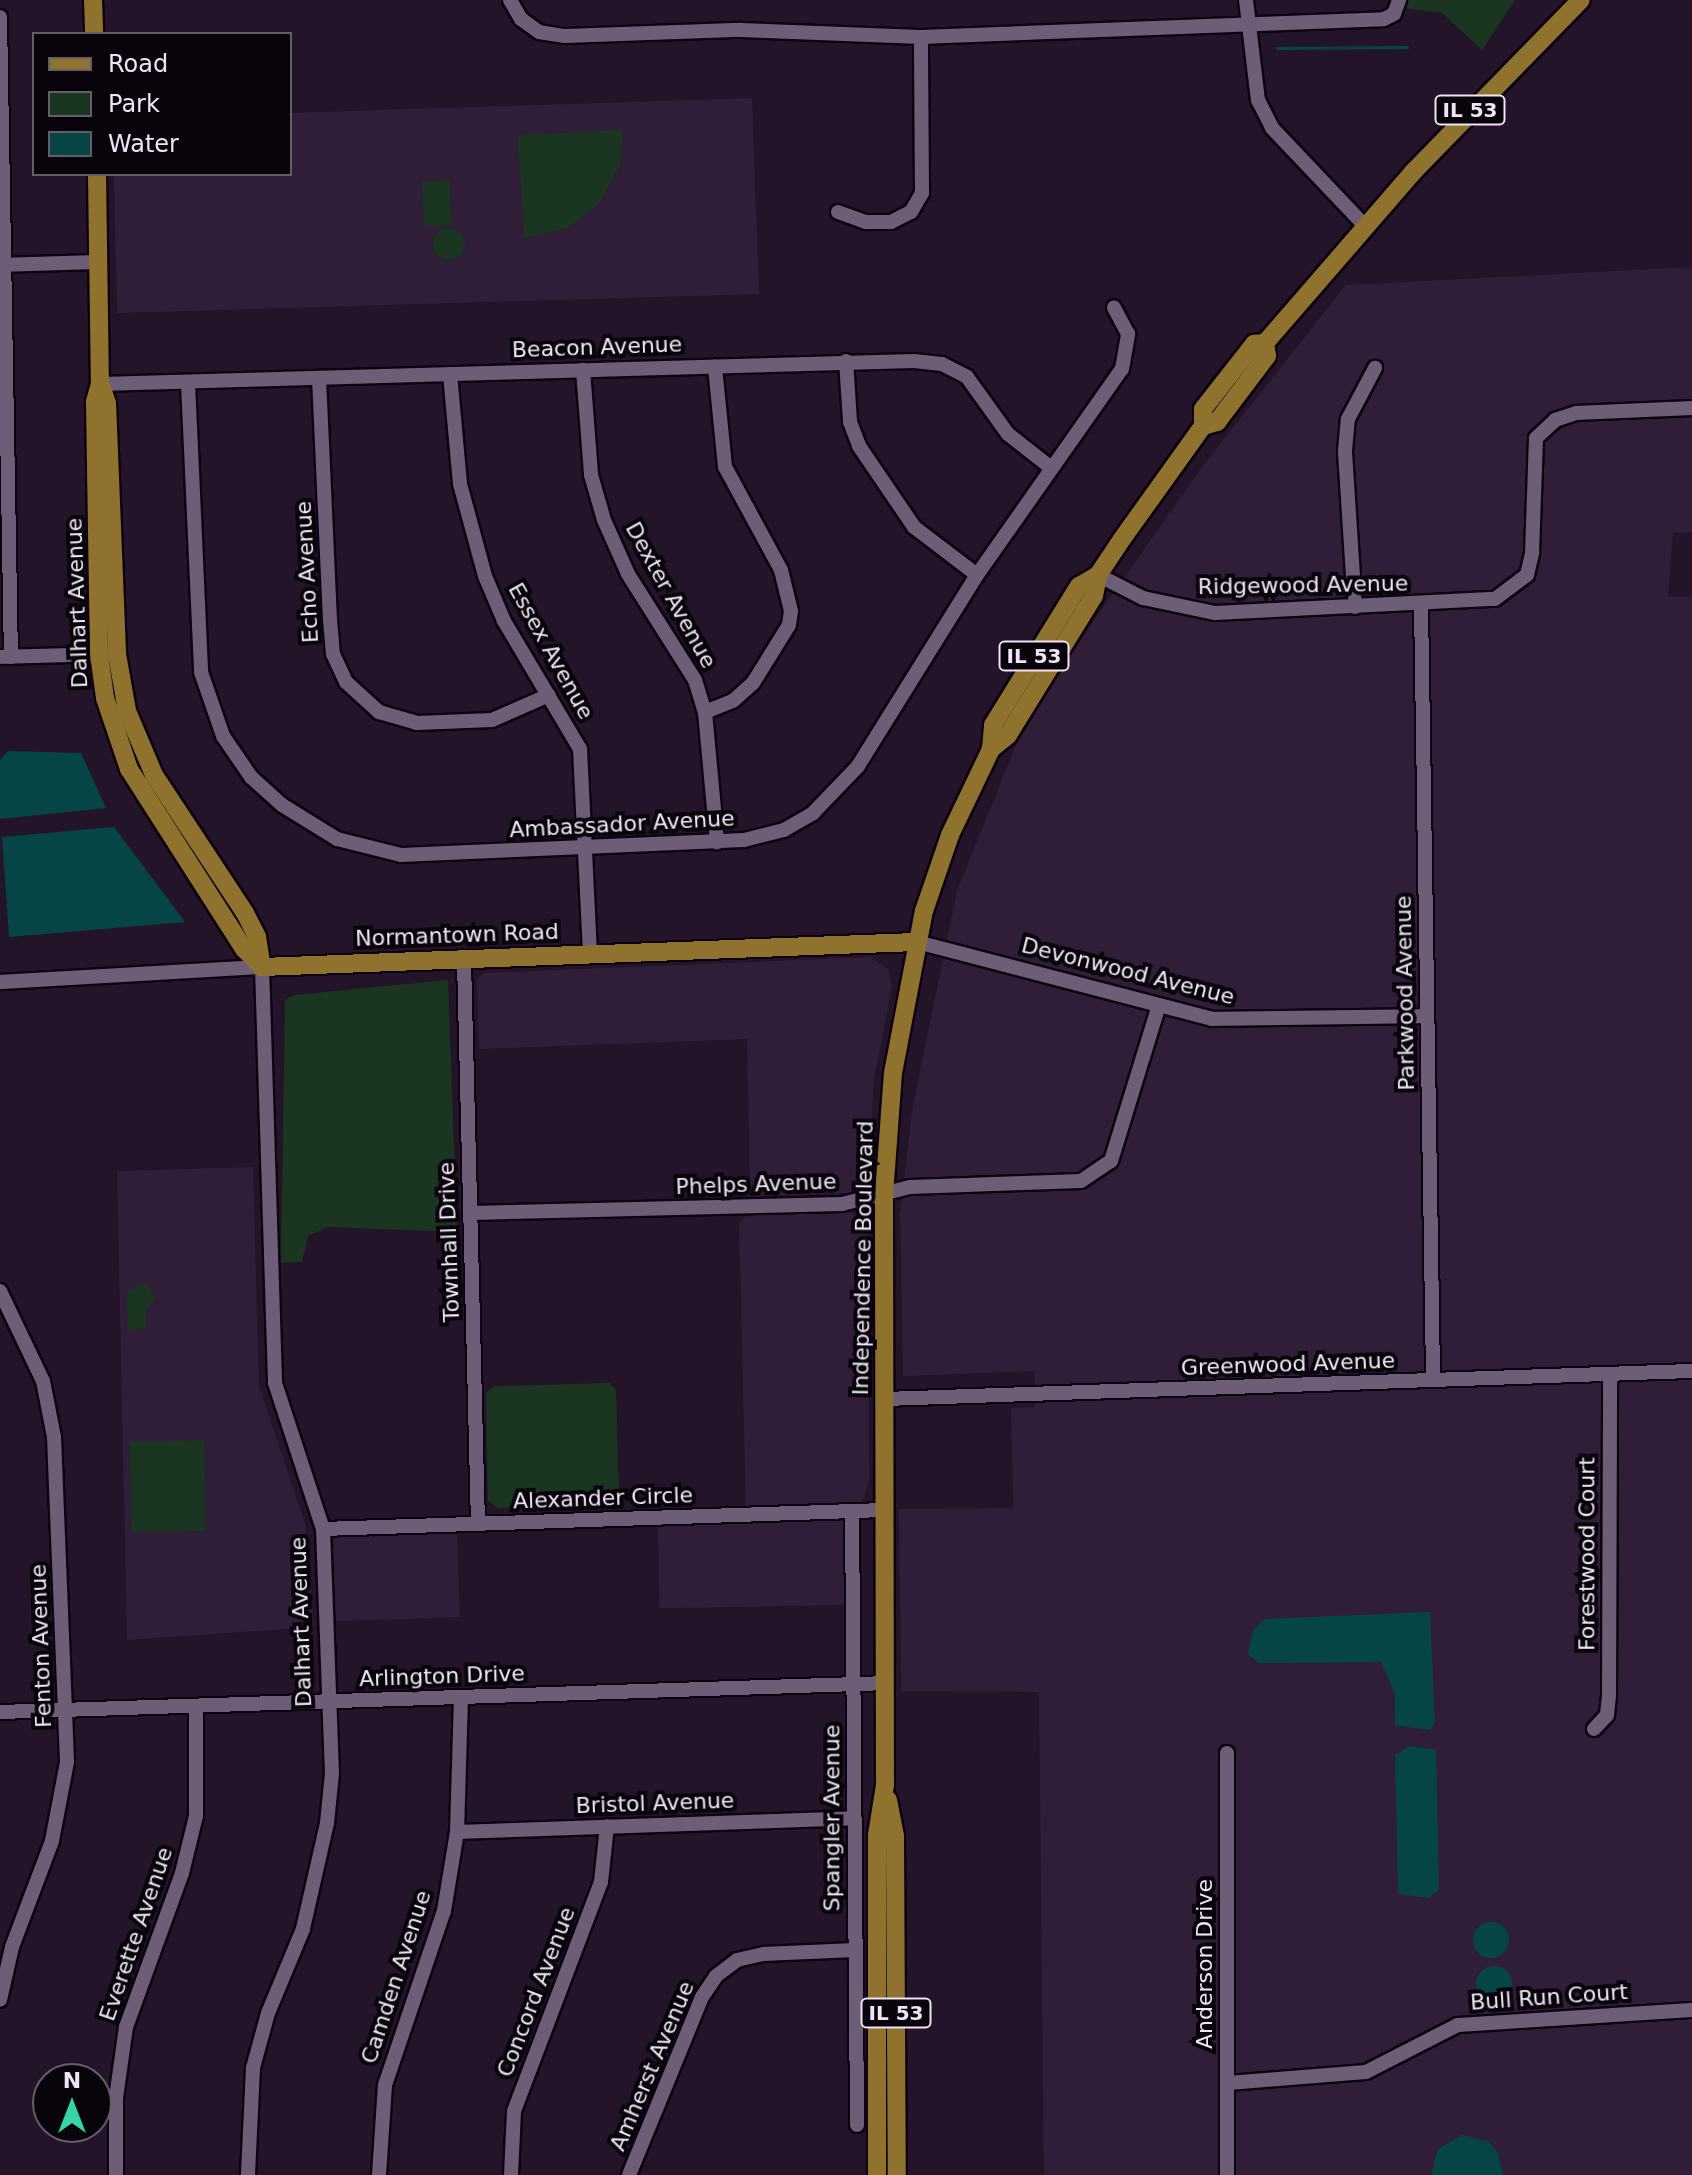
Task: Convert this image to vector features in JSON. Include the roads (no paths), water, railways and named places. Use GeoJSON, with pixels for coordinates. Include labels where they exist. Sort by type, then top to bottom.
{"type":"FeatureCollection","features":[{"type":"Feature","properties":{"kind":"main road"},"geometry":{"type":"LineString","coordinates":[[93,0],[94,32]]}},
{"type":"Feature","properties":{"kind":"main road","name":"Independence Boulevard"},"geometry":{"type":"LineString","coordinates":[[877,2175],[877,1835],[885,1785],[886,1683],[884,1195],[891,1089],[917,942],[950,835],[991,749],[1008,735],[1094,596],[1098,575],[1203,426],[1217,422],[1267,356],[1265,343],[1365,226],[1581,0]]}},
{"type":"Feature","properties":{"kind":"main road","name":"Dalhart Avenue"},"geometry":{"type":"LineString","coordinates":[[97,176],[100,384],[107,403],[108,654],[137,741],[245,913],[257,937],[262,967]]}},
{"type":"Feature","properties":{"kind":"main road","name":"Normantown Road"},"geometry":{"type":"LineString","coordinates":[[262,967],[917,942]]}},
{"type":"Feature","properties":{"kind":"main road","name":"Independence Boulevard"},"geometry":{"type":"LineString","coordinates":[[885,1785],[895,1836],[897,2175]]}},
{"type":"Feature","properties":{"kind":"street"},"geometry":{"type":"LineString","coordinates":[[510,0],[521,19],[539,32],[565,36],[741,30],[921,37],[1246,25],[1396,7]]}},
{"type":"Feature","properties":{"kind":"street"},"geometry":{"type":"LineString","coordinates":[[1246,0],[1246,25],[1258,100],[1272,128],[1365,226]]}},
{"type":"Feature","properties":{"kind":"street"},"geometry":{"type":"LineString","coordinates":[[0,17],[5,657],[108,654]]}},
{"type":"Feature","properties":{"kind":"street"},"geometry":{"type":"LineString","coordinates":[[838,212],[866,222],[891,222],[911,212],[922,193],[921,37]]}},
{"type":"Feature","properties":{"kind":"street"},"geometry":{"type":"LineString","coordinates":[[1,265],[98,262]]}},
{"type":"Feature","properties":{"kind":"street","name":"Ambassador Avenue"},"geometry":{"type":"LineString","coordinates":[[188,383],[198,655],[217,724],[251,777],[318,830],[382,852],[421,856],[717,842],[784,830],[842,788],[977,575],[1050,467],[1122,369],[1128,334],[1114,308]]}},
{"type":"Feature","properties":{"kind":"street"},"geometry":{"type":"LineString","coordinates":[[846,361],[851,430],[859,446],[914,527],[977,575]]}},
{"type":"Feature","properties":{"kind":"street","name":"Beacon Avenue"},"geometry":{"type":"LineString","coordinates":[[100,384],[914,361],[955,370],[987,398],[1008,434],[1050,467]]}},
{"type":"Feature","properties":{"kind":"street"},"geometry":{"type":"LineString","coordinates":[[705,712],[734,700],[753,683],[789,625],[791,611],[781,570],[725,467],[715,366]]}},
{"type":"Feature","properties":{"kind":"street"},"geometry":{"type":"LineString","coordinates":[[1355,607],[1345,451],[1348,419],[1375,368]]}},
{"type":"Feature","properties":{"kind":"street","name":"Dexter Avenue"},"geometry":{"type":"LineString","coordinates":[[583,370],[591,475],[604,520],[628,574],[695,680],[705,712],[717,842]]}},
{"type":"Feature","properties":{"kind":"street","name":"Essex Avenue"},"geometry":{"type":"LineString","coordinates":[[450,374],[460,484],[471,536],[504,621],[580,749],[590,954]]}},
{"type":"Feature","properties":{"kind":"street","name":"Echo Avenue"},"geometry":{"type":"LineString","coordinates":[[319,378],[333,654],[346,682],[379,712],[417,723],[492,720],[549,695]]}},
{"type":"Feature","properties":{"kind":"street","name":"Ridgewood Avenue"},"geometry":{"type":"LineString","coordinates":[[1098,575],[1181,609],[1355,607],[1495,599],[1527,575],[1532,553],[1531,460],[1536,438],[1555,420],[1576,413],[1692,408]]}},
{"type":"Feature","properties":{"kind":"street","name":"Parkwood Avenue"},"geometry":{"type":"LineString","coordinates":[[1421,604],[1433,1380]]}},
{"type":"Feature","properties":{"kind":"street","name":"Devonwood Avenue"},"geometry":{"type":"LineString","coordinates":[[917,942],[1159,1005],[1242,1021],[1427,1016]]}},
{"type":"Feature","properties":{"kind":"street","name":"Townhall Drive"},"geometry":{"type":"LineString","coordinates":[[464,960],[478,1523]]}},
{"type":"Feature","properties":{"kind":"street","name":"Normantown Road"},"geometry":{"type":"LineString","coordinates":[[0,982],[262,967]]}},
{"type":"Feature","properties":{"kind":"street","name":"Dalhart Avenue"},"geometry":{"type":"LineString","coordinates":[[248,2175],[253,2068],[268,2013],[303,1929],[327,1823],[332,1773],[323,1529],[275,1383],[262,967]]}},
{"type":"Feature","properties":{"kind":"street","name":"Phelps Avenue"},"geometry":{"type":"LineString","coordinates":[[470,1213],[842,1204],[910,1187],[1081,1181],[1104,1170],[1117,1147],[1159,1005]]}},
{"type":"Feature","properties":{"kind":"street","name":"Fenton Avenue"},"geometry":{"type":"LineString","coordinates":[[0,1291],[43,1381],[54,1437],[65,1710],[64,1798],[12,1947],[0,2000]]}},
{"type":"Feature","properties":{"kind":"street","name":"Greenwood Avenue"},"geometry":{"type":"LineString","coordinates":[[885,1399],[1692,1371]]}},
{"type":"Feature","properties":{"kind":"street","name":"Forestwood Court"},"geometry":{"type":"LineString","coordinates":[[1594,1729],[1607,1715],[1609,1695],[1610,1374]]}},
{"type":"Feature","properties":{"kind":"street","name":"Alexander Circle"},"geometry":{"type":"LineString","coordinates":[[323,1529],[884,1510]]}},
{"type":"Feature","properties":{"kind":"street","name":"Spangler Avenue"},"geometry":{"type":"LineString","coordinates":[[852,1511],[857,2125]]}},
{"type":"Feature","properties":{"kind":"street","name":"Arlington Drive"},"geometry":{"type":"LineString","coordinates":[[0,1712],[886,1683]]}},
{"type":"Feature","properties":{"kind":"street","name":"Camden Avenue"},"geometry":{"type":"LineString","coordinates":[[379,2175],[385,2085],[444,1911],[457,1832],[461,1697]]}},
{"type":"Feature","properties":{"kind":"street","name":"Everette Avenue"},"geometry":{"type":"LineString","coordinates":[[116,2175],[116,2098],[126,2027],[182,1873],[196,1816],[196,1707]]}},
{"type":"Feature","properties":{"kind":"street","name":"Anderson Drive"},"geometry":{"type":"LineString","coordinates":[[1227,1753],[1227,2175]]}},
{"type":"Feature","properties":{"kind":"street","name":"Bristol Avenue"},"geometry":{"type":"LineString","coordinates":[[457,1832],[854,1818]]}},
{"type":"Feature","properties":{"kind":"street","name":"Concord Avenue"},"geometry":{"type":"LineString","coordinates":[[511,2175],[514,2111],[601,1882],[607,1826]]}},
{"type":"Feature","properties":{"kind":"street","name":"Amherst Avenue"},"geometry":{"type":"LineString","coordinates":[[629,2175],[702,1997],[716,1976],[737,1960],[764,1954],[854,1950]]}},
{"type":"Feature","properties":{"kind":"street","name":"Bull Run Court"},"geometry":{"type":"LineString","coordinates":[[1228,2083],[1366,2072],[1458,2025],[1692,2010]]}},
{"type":"Feature","properties":{"kind":"water"},"geometry":{"type":"Polygon","coordinates":[[[8,751],[81,753],[106,808],[0,819],[0,760],[8,751]]]}},
{"type":"Feature","properties":{"kind":"water"},"geometry":{"type":"Polygon","coordinates":[[[114,827],[185,922],[9,937],[2,837],[114,827]]]}},
{"type":"Feature","properties":{"kind":"water"},"geometry":{"type":"Polygon","coordinates":[[[1430,1612],[1435,1722],[1430,1730],[1395,1725],[1395,1694],[1381,1662],[1259,1663],[1248,1654],[1253,1630],[1265,1619],[1430,1612]]]}},
{"type":"Feature","properties":{"kind":"water"},"geometry":{"type":"Polygon","coordinates":[[[1409,1746],[1436,1750],[1439,1890],[1428,1898],[1398,1894],[1395,1755],[1409,1746]]]}},
{"type":"Feature","properties":{"kind":"water"},"geometry":{"type":"Polygon","coordinates":[[[1491,1922],[1504,1927],[1509,1940],[1504,1953],[1491,1958],[1478,1953],[1473,1940],[1478,1927],[1491,1922]]]}},
{"type":"Feature","properties":{"kind":"water"},"geometry":{"type":"Polygon","coordinates":[[[1494,1966],[1507,1971],[1512,1984],[1507,1997],[1494,2002],[1481,1997],[1476,1984],[1481,1971],[1494,1966]]]}},
{"type":"Feature","properties":{"kind":"water"},"geometry":{"type":"Polygon","coordinates":[[[1462,2135],[1489,2142],[1498,2153],[1503,2175],[1431,2175],[1438,2149],[1462,2135]]]}},
{"type":"Feature","properties":{"kind":"waterway"},"geometry":{"type":"LineString","coordinates":[[1277,48],[1407,47]]}}]}
